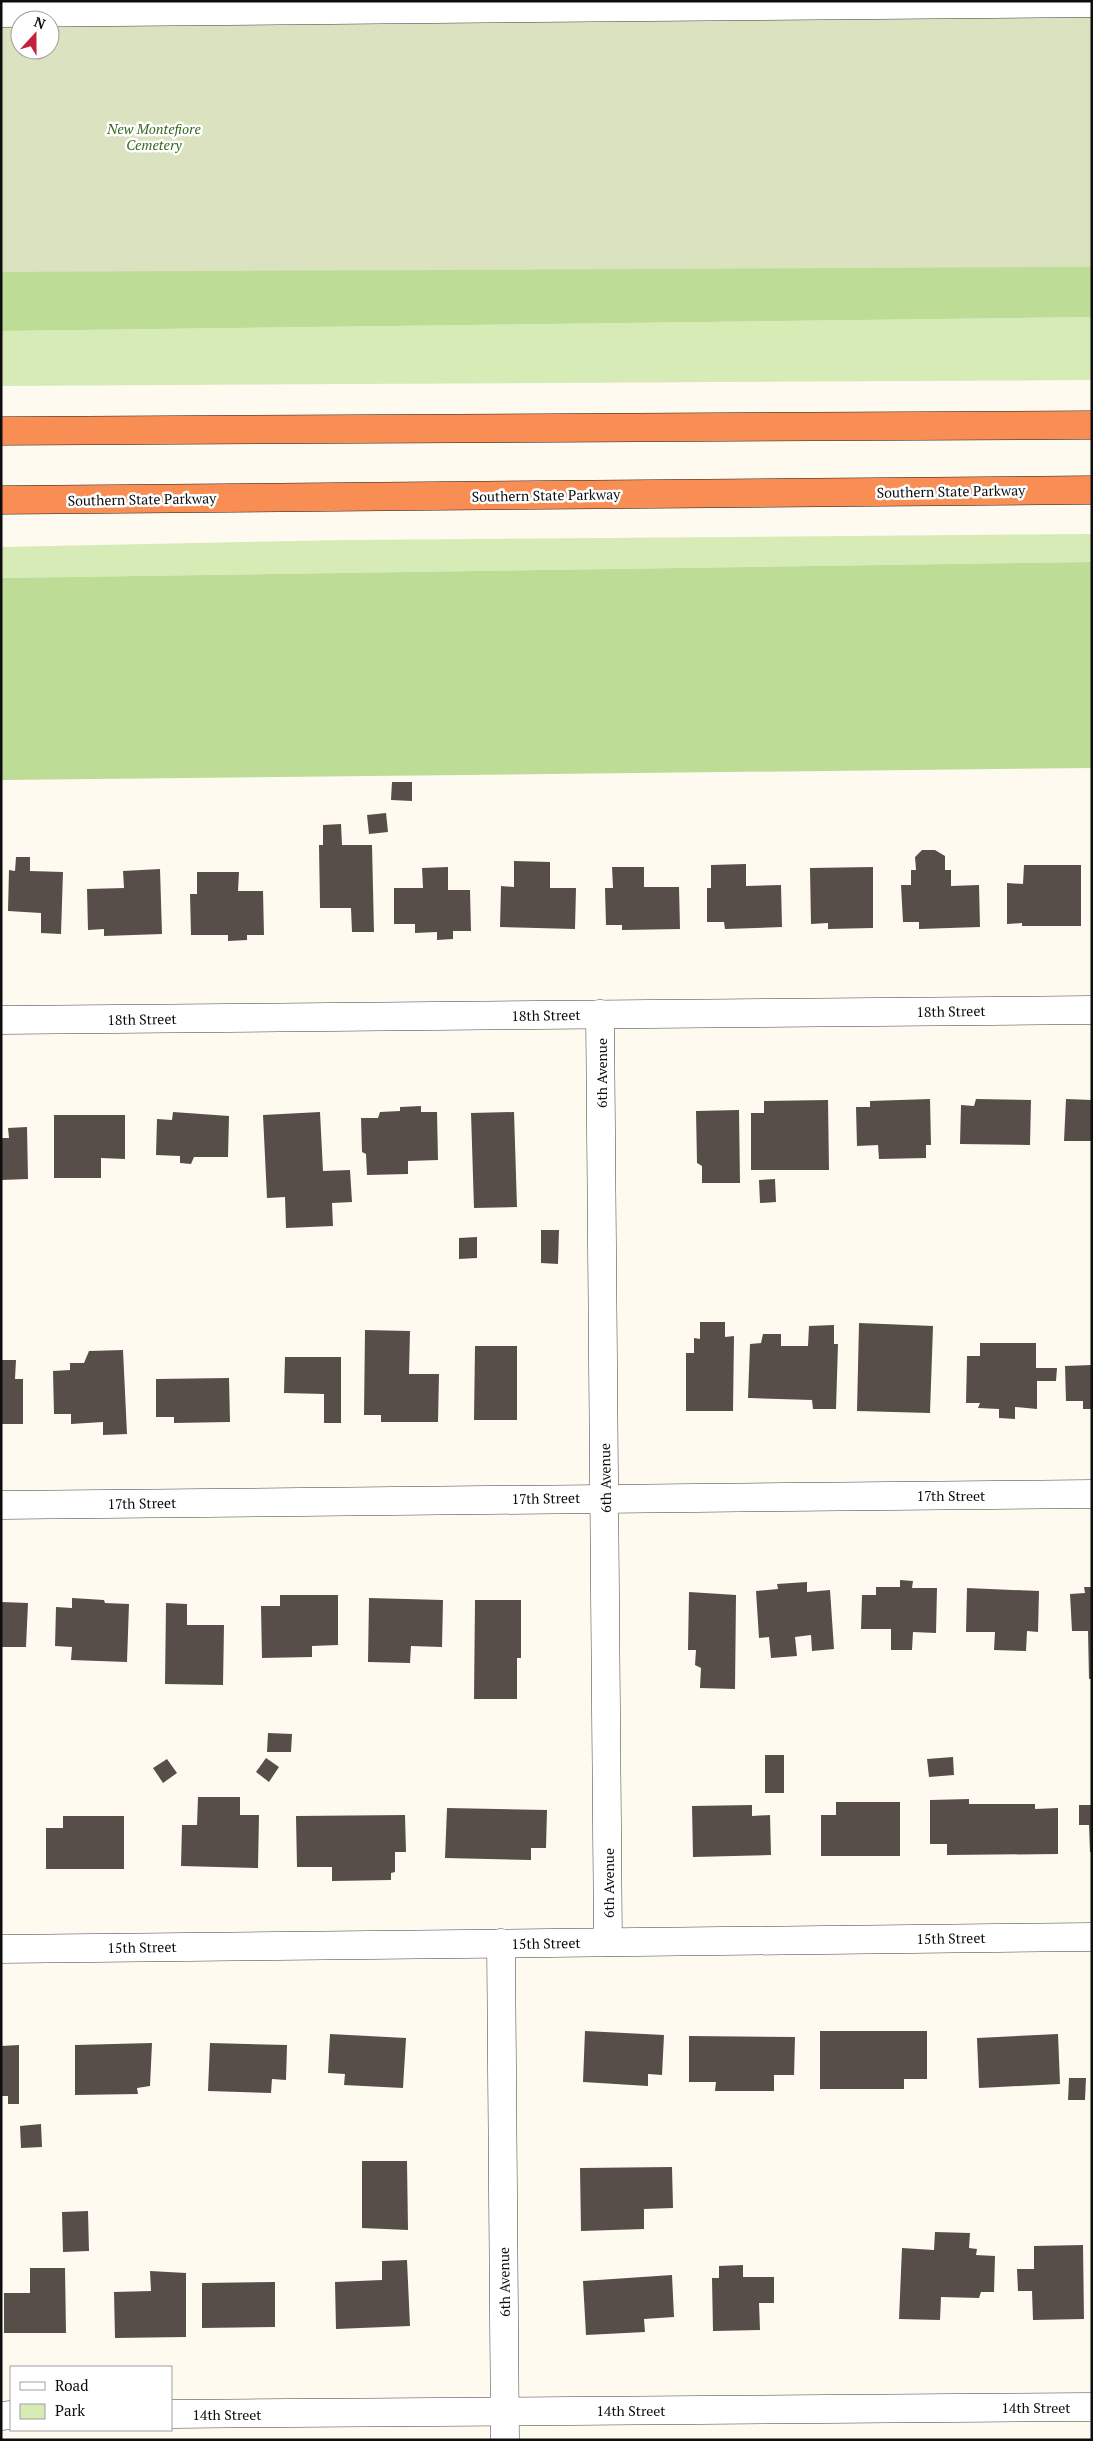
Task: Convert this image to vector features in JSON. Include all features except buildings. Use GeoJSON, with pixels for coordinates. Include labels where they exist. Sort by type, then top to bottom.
{"type":"FeatureCollection","features":[{"type":"Feature","properties":{"kind":"highway"},"geometry":{"type":"LineString","coordinates":[[1,431],[1092,424]]}},
{"type":"Feature","properties":{"kind":"highway","name":"Southern State Parkway"},"geometry":{"type":"LineString","coordinates":[[1,500],[1092,490]]}},
{"type":"Feature","properties":{"kind":"street"},"geometry":{"type":"LineString","coordinates":[[1,13],[741,4],[1092,3]]}},
{"type":"Feature","properties":{"kind":"street","name":"18th Street"},"geometry":{"type":"LineString","coordinates":[[1,1020],[1092,1010]]}},
{"type":"Feature","properties":{"kind":"street","name":"6th Avenue"},"geometry":{"type":"LineString","coordinates":[[600,1014],[608,1942]]}},
{"type":"Feature","properties":{"kind":"street","name":"17th Street"},"geometry":{"type":"LineString","coordinates":[[1,1505],[1092,1494]]}},
{"type":"Feature","properties":{"kind":"street","name":"15th Street"},"geometry":{"type":"LineString","coordinates":[[1,1949],[1092,1937]]}},
{"type":"Feature","properties":{"kind":"street","name":"6th Avenue"},"geometry":{"type":"LineString","coordinates":[[501,1943],[505,2440]]}},
{"type":"Feature","properties":{"kind":"street","name":"14th Street"},"geometry":{"type":"LineString","coordinates":[[172,2414],[1092,2407]]}},
{"type":"Feature","properties":{"kind":"green space","name":"New Montefiore Cemetery"},"geometry":{"type":"Polygon","coordinates":[[[1,1],[1092,1],[1092,267],[1,272],[1,1]]]}},
{"type":"Feature","properties":{"kind":"green space"},"geometry":{"type":"Polygon","coordinates":[[[1092,251],[1092,317],[1,331],[1,264],[1092,251]]]}},
{"type":"Feature","properties":{"kind":"green space"},"geometry":{"type":"Polygon","coordinates":[[[1092,317],[1092,380],[1,386],[1,331],[1092,317]]]}},
{"type":"Feature","properties":{"kind":"green space"},"geometry":{"type":"Polygon","coordinates":[[[1092,534],[1092,562],[1,578],[1,547],[346,540],[1092,534]]]}},
{"type":"Feature","properties":{"kind":"green space"},"geometry":{"type":"Polygon","coordinates":[[[1092,562],[1092,768],[1,780],[1,578],[1092,562]]]}}]}
